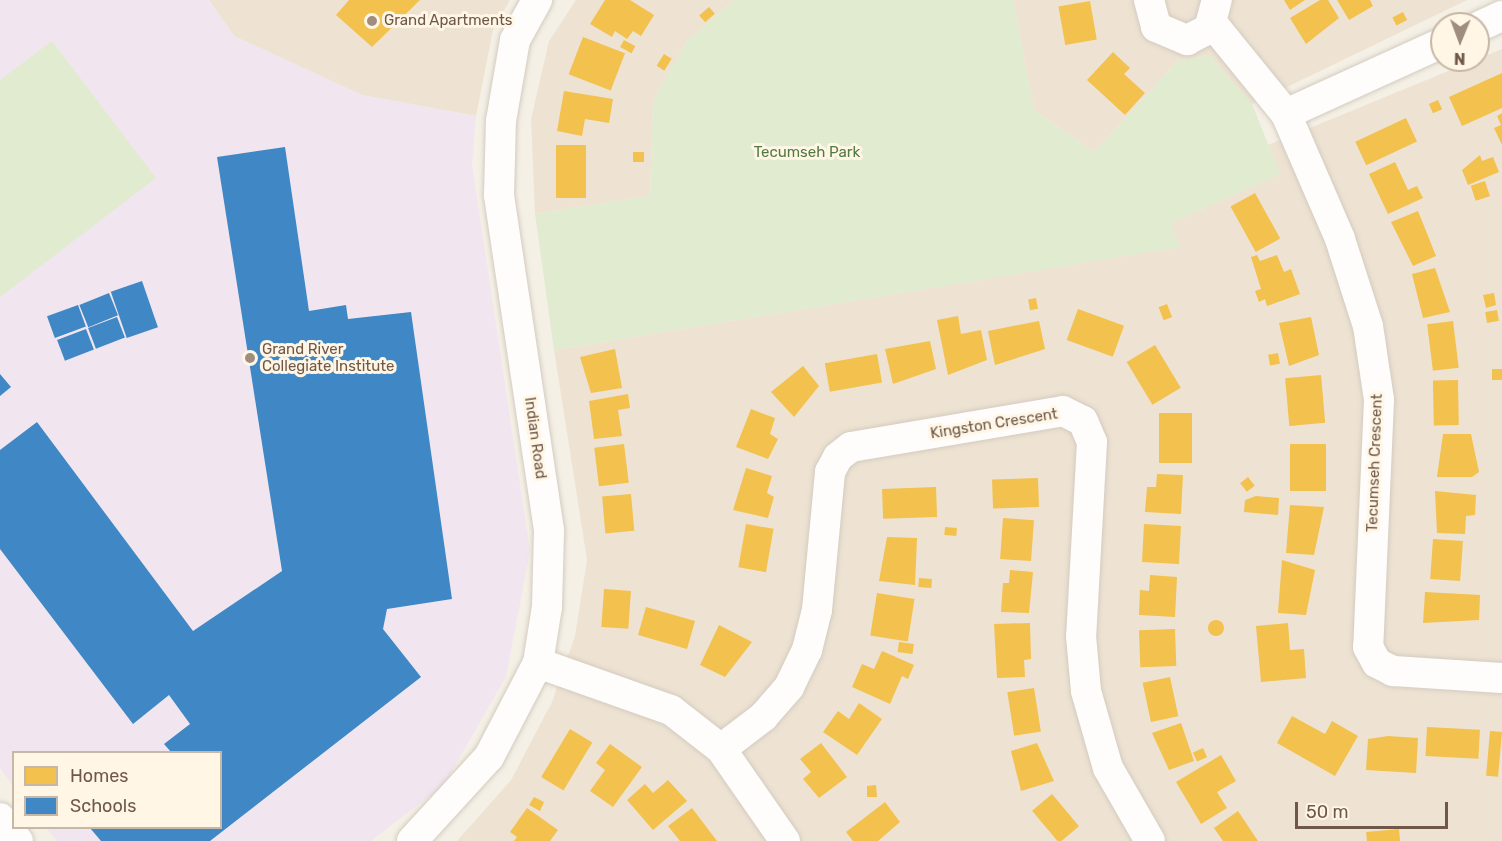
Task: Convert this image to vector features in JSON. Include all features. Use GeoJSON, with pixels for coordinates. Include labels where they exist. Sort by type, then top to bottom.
{"type":"FeatureCollection","features":[{"type":"Feature","properties":{"kind":"street","name":"Indian Road"},"geometry":{"type":"LineString","coordinates":[[412,841],[489,757],[538,663],[547,607],[549,530],[499,195],[501,121],[515,40],[537,0]]}},
{"type":"Feature","properties":{"kind":"street","name":"Tecumseh Crescent"},"geometry":{"type":"LineString","coordinates":[[1149,0],[1156,27],[1175,39],[1198,37],[1215,12],[1286,114],[1340,239],[1368,326],[1379,400],[1368,647],[1377,663],[1393,671],[1502,678]]}},
{"type":"Feature","properties":{"kind":"street"},"geometry":{"type":"LineString","coordinates":[[1286,114],[1430,48]]}},
{"type":"Feature","properties":{"kind":"street","name":"Kingston Crescent"},"geometry":{"type":"LineString","coordinates":[[721,749],[763,717],[789,687],[807,650],[817,610],[830,472],[838,457],[851,447],[1063,411],[1083,421],[1092,442],[1081,636],[1086,691],[1108,768],[1150,841]]}},
{"type":"Feature","properties":{"kind":"street"},"geometry":{"type":"LineString","coordinates":[[538,663],[671,710],[721,749],[785,841]]}},
{"type":"Feature","properties":{"kind":"shaded area","name":"Grand River Collegiate Institute"},"geometry":{"type":"Polygon","coordinates":[[[0,0],[209,0],[234,36],[362,95],[476,116],[472,164],[530,551],[506,677],[444,785],[371,841],[57,841],[47,829],[222,829],[222,751],[12,751],[12,785],[0,768],[0,0]]]}},
{"type":"Feature","properties":{"kind":"shaded area"},"geometry":{"type":"Polygon","coordinates":[[[209,0],[510,0],[493,30],[476,116],[362,95],[234,36],[209,0]]]}},
{"type":"Feature","properties":{"kind":"shaded area"},"geometry":{"type":"Polygon","coordinates":[[[576,0],[734,0],[687,41],[653,101],[650,196],[535,214],[531,119],[549,41],[576,0]]]}},
{"type":"Feature","properties":{"kind":"shaded area"},"geometry":{"type":"Polygon","coordinates":[[[1013,0],[1467,0],[1442,12],[1430,12],[1430,18],[1252,104],[1209,55],[1178,61],[1094,152],[1034,110],[1013,0]]]}},
{"type":"Feature","properties":{"kind":"shaded area"},"geometry":{"type":"Polygon","coordinates":[[[1502,49],[1502,841],[457,841],[511,780],[552,702],[575,636],[587,560],[554,350],[1179,247],[1171,223],[1280,174],[1268,145],[1446,72],[1490,72],[1490,54],[1502,49]]]}},
{"type":"Feature","properties":{"kind":"green space","name":"Tecumseh Park"},"geometry":{"type":"Polygon","coordinates":[[[734,0],[1013,0],[1034,110],[1094,152],[1178,61],[1209,55],[1252,104],[1280,174],[1171,223],[1180,247],[554,350],[535,214],[650,196],[653,101],[687,41],[734,0]]]}},
{"type":"Feature","properties":{"kind":"green space"},"geometry":{"type":"Polygon","coordinates":[[[52,41],[156,178],[0,297],[0,80],[52,41]]]}},
{"type":"Feature","properties":{"kind":"building: Homes","name":"Grand Apartments"},"geometry":{"type":"Polygon","coordinates":[[[349,0],[420,0],[372,47],[336,15],[349,0]]]}},
{"type":"Feature","properties":{"kind":"building: Homes"},"geometry":{"type":"Polygon","coordinates":[[[605,0],[630,0],[654,15],[641,36],[633,31],[627,39],[615,31],[612,37],[590,24],[605,0]]]}},
{"type":"Feature","properties":{"kind":"building: Homes"},"geometry":{"type":"Polygon","coordinates":[[[1284,0],[1305,0],[1290,10],[1284,0]]]}},
{"type":"Feature","properties":{"kind":"building: Homes"},"geometry":{"type":"Polygon","coordinates":[[[1320,0],[1328,0],[1339,18],[1306,44],[1290,18],[1320,0]]]}},
{"type":"Feature","properties":{"kind":"building: Homes"},"geometry":{"type":"Polygon","coordinates":[[[1337,0],[1370,0],[1373,6],[1349,20],[1337,0]]]}},
{"type":"Feature","properties":{"kind":"building: Homes"},"geometry":{"type":"Polygon","coordinates":[[[1090,1],[1097,39],[1065,45],[1058,7],[1090,1]]]}},
{"type":"Feature","properties":{"kind":"building: Homes"},"geometry":{"type":"Polygon","coordinates":[[[709,7],[715,14],[705,22],[699,16],[709,7]]]}},
{"type":"Feature","properties":{"kind":"building: Homes"},"geometry":{"type":"Polygon","coordinates":[[[1403,12],[1407,20],[1396,25],[1392,17],[1403,12]]]}},
{"type":"Feature","properties":{"kind":"building: Homes"},"geometry":{"type":"Polygon","coordinates":[[[583,37],[625,53],[611,90],[569,74],[583,37]]]}},
{"type":"Feature","properties":{"kind":"building: Homes"},"geometry":{"type":"Polygon","coordinates":[[[624,40],[635,46],[631,53],[620,47],[624,40]]]}},
{"type":"Feature","properties":{"kind":"building: Homes"},"geometry":{"type":"Polygon","coordinates":[[[1113,52],[1130,68],[1124,74],[1145,93],[1125,115],[1087,80],[1113,52]]]}},
{"type":"Feature","properties":{"kind":"building: Homes"},"geometry":{"type":"Polygon","coordinates":[[[664,54],[672,59],[664,71],[657,66],[664,54]]]}},
{"type":"Feature","properties":{"kind":"building: Homes"},"geometry":{"type":"Polygon","coordinates":[[[1502,73],[1502,108],[1462,126],[1449,97],[1502,73]]]}},
{"type":"Feature","properties":{"kind":"building: Homes"},"geometry":{"type":"Polygon","coordinates":[[[564,91],[613,99],[609,123],[585,119],[582,136],[557,131],[564,91]]]}},
{"type":"Feature","properties":{"kind":"building: Homes"},"geometry":{"type":"Polygon","coordinates":[[[1438,100],[1442,109],[1433,113],[1429,104],[1438,100]]]}},
{"type":"Feature","properties":{"kind":"building: Homes"},"geometry":{"type":"Polygon","coordinates":[[[1502,113],[1502,145],[1494,128],[1501,125],[1497,116],[1502,113]]]}},
{"type":"Feature","properties":{"kind":"building: Homes"},"geometry":{"type":"Polygon","coordinates":[[[1406,118],[1417,142],[1366,165],[1355,142],[1406,118]]]}},
{"type":"Feature","properties":{"kind":"building: Homes"},"geometry":{"type":"Polygon","coordinates":[[[556,145],[586,145],[586,198],[556,198],[556,145]]]}},
{"type":"Feature","properties":{"kind":"building: Homes"},"geometry":{"type":"Polygon","coordinates":[[[633,152],[644,152],[644,162],[633,162],[633,152]]]}},
{"type":"Feature","properties":{"kind":"building: Homes"},"geometry":{"type":"Polygon","coordinates":[[[1480,155],[1482,161],[1493,157],[1499,172],[1468,185],[1462,170],[1480,155]]]}},
{"type":"Feature","properties":{"kind":"building: Homes"},"geometry":{"type":"Polygon","coordinates":[[[1395,162],[1408,190],[1417,186],[1423,198],[1388,214],[1369,174],[1395,162]]]}},
{"type":"Feature","properties":{"kind":"building: Homes"},"geometry":{"type":"Polygon","coordinates":[[[1485,181],[1490,196],[1476,201],[1471,186],[1485,181]]]}},
{"type":"Feature","properties":{"kind":"building: Homes"},"geometry":{"type":"Polygon","coordinates":[[[1255,193],[1280,238],[1256,252],[1231,207],[1255,193]]]}},
{"type":"Feature","properties":{"kind":"building: Homes"},"geometry":{"type":"Polygon","coordinates":[[[1418,211],[1436,256],[1413,266],[1391,222],[1418,211]]]}},
{"type":"Feature","properties":{"kind":"building: Homes"},"geometry":{"type":"Polygon","coordinates":[[[1257,255],[1260,261],[1277,255],[1284,272],[1291,269],[1300,294],[1267,306],[1265,299],[1259,302],[1255,291],[1261,289],[1251,257],[1257,255]]]}},
{"type":"Feature","properties":{"kind":"building: Homes"},"geometry":{"type":"Polygon","coordinates":[[[1435,268],[1450,312],[1423,318],[1412,274],[1435,268]]]}},
{"type":"Feature","properties":{"kind":"building: Homes"},"geometry":{"type":"Polygon","coordinates":[[[1494,293],[1496,305],[1486,308],[1483,295],[1494,293]]]}},
{"type":"Feature","properties":{"kind":"building: Homes"},"geometry":{"type":"Polygon","coordinates":[[[1036,298],[1038,309],[1030,310],[1028,299],[1036,298]]]}},
{"type":"Feature","properties":{"kind":"building: Homes"},"geometry":{"type":"Polygon","coordinates":[[[1167,304],[1172,317],[1164,320],[1159,307],[1167,304]]]}},
{"type":"Feature","properties":{"kind":"building: Homes"},"geometry":{"type":"Polygon","coordinates":[[[1078,309],[1124,326],[1113,357],[1067,340],[1078,309]]]}},
{"type":"Feature","properties":{"kind":"building: Homes"},"geometry":{"type":"Polygon","coordinates":[[[1497,310],[1499,321],[1487,323],[1485,312],[1497,310]]]}},
{"type":"Feature","properties":{"kind":"building: Homes"},"geometry":{"type":"Polygon","coordinates":[[[958,316],[961,334],[981,330],[987,360],[948,375],[937,320],[958,316]]]}},
{"type":"Feature","properties":{"kind":"building: Homes"},"geometry":{"type":"Polygon","coordinates":[[[1311,317],[1319,355],[1289,366],[1279,323],[1311,317]]]}},
{"type":"Feature","properties":{"kind":"building: Homes"},"geometry":{"type":"Polygon","coordinates":[[[1039,321],[1045,349],[995,365],[988,331],[1039,321]]]}},
{"type":"Feature","properties":{"kind":"building: Homes"},"geometry":{"type":"Polygon","coordinates":[[[1453,321],[1459,368],[1433,371],[1427,324],[1453,321]]]}},
{"type":"Feature","properties":{"kind":"building: Homes"},"geometry":{"type":"Polygon","coordinates":[[[930,341],[936,369],[893,384],[885,349],[930,341]]]}},
{"type":"Feature","properties":{"kind":"building: Homes"},"geometry":{"type":"Polygon","coordinates":[[[1155,345],[1181,388],[1152,405],[1127,362],[1155,345]]]}},
{"type":"Feature","properties":{"kind":"building: Homes"},"geometry":{"type":"Polygon","coordinates":[[[615,349],[622,388],[591,393],[580,357],[615,349]]]}},
{"type":"Feature","properties":{"kind":"building: Homes"},"geometry":{"type":"Polygon","coordinates":[[[1278,353],[1280,364],[1270,366],[1268,355],[1278,353]]]}},
{"type":"Feature","properties":{"kind":"building: Homes"},"geometry":{"type":"Polygon","coordinates":[[[877,354],[882,383],[830,392],[825,363],[877,354]]]}},
{"type":"Feature","properties":{"kind":"building: Homes"},"geometry":{"type":"Polygon","coordinates":[[[803,366],[819,386],[794,417],[771,392],[803,366]]]}},
{"type":"Feature","properties":{"kind":"building: Homes"},"geometry":{"type":"Polygon","coordinates":[[[1492,369],[1502,369],[1502,380],[1492,380],[1492,369]]]}},
{"type":"Feature","properties":{"kind":"building: Homes"},"geometry":{"type":"Polygon","coordinates":[[[1321,375],[1325,423],[1289,426],[1285,378],[1321,375]]]}},
{"type":"Feature","properties":{"kind":"building: Homes"},"geometry":{"type":"Polygon","coordinates":[[[1433,380],[1458,380],[1459,425],[1434,425],[1433,380]]]}},
{"type":"Feature","properties":{"kind":"building: Homes"},"geometry":{"type":"Polygon","coordinates":[[[628,394],[630,408],[618,410],[622,436],[594,439],[589,401],[628,394]]]}},
{"type":"Feature","properties":{"kind":"building: Homes"},"geometry":{"type":"Polygon","coordinates":[[[751,409],[775,418],[770,434],[778,439],[768,459],[736,447],[751,409]]]}},
{"type":"Feature","properties":{"kind":"building: Homes"},"geometry":{"type":"Polygon","coordinates":[[[1159,413],[1192,413],[1192,463],[1159,463],[1159,413]]]}},
{"type":"Feature","properties":{"kind":"building: Homes"},"geometry":{"type":"Polygon","coordinates":[[[1443,434],[1471,434],[1479,472],[1472,477],[1437,477],[1443,434]]]}},
{"type":"Feature","properties":{"kind":"building: Homes"},"geometry":{"type":"Polygon","coordinates":[[[624,444],[629,483],[599,486],[594,448],[624,444]]]}},
{"type":"Feature","properties":{"kind":"building: Homes"},"geometry":{"type":"Polygon","coordinates":[[[1290,444],[1326,444],[1326,491],[1290,491],[1290,444]]]}},
{"type":"Feature","properties":{"kind":"building: Homes"},"geometry":{"type":"Polygon","coordinates":[[[746,468],[772,476],[767,493],[774,497],[768,518],[733,510],[746,468]]]}},
{"type":"Feature","properties":{"kind":"building: Homes"},"geometry":{"type":"Polygon","coordinates":[[[1157,474],[1183,475],[1181,514],[1145,512],[1147,487],[1156,487],[1157,474]]]}},
{"type":"Feature","properties":{"kind":"building: Homes"},"geometry":{"type":"Polygon","coordinates":[[[1248,477],[1255,486],[1247,492],[1240,483],[1248,477]]]}},
{"type":"Feature","properties":{"kind":"building: Homes"},"geometry":{"type":"Polygon","coordinates":[[[1038,478],[1039,507],[993,509],[992,480],[1038,478]]]}},
{"type":"Feature","properties":{"kind":"building: Homes"},"geometry":{"type":"Polygon","coordinates":[[[936,487],[937,517],[883,519],[882,489],[936,487]]]}},
{"type":"Feature","properties":{"kind":"building: Homes"},"geometry":{"type":"Polygon","coordinates":[[[1435,491],[1476,495],[1475,515],[1466,516],[1465,534],[1437,533],[1435,491]]]}},
{"type":"Feature","properties":{"kind":"building: Homes"},"geometry":{"type":"Polygon","coordinates":[[[631,494],[634,531],[605,533],[602,497],[631,494]]]}},
{"type":"Feature","properties":{"kind":"building: Homes"},"geometry":{"type":"Polygon","coordinates":[[[1256,496],[1279,498],[1278,515],[1244,512],[1245,500],[1256,496]]]}},
{"type":"Feature","properties":{"kind":"building: Homes"},"geometry":{"type":"Polygon","coordinates":[[[1290,505],[1324,507],[1314,555],[1286,553],[1290,505]]]}},
{"type":"Feature","properties":{"kind":"building: Homes"},"geometry":{"type":"Polygon","coordinates":[[[1003,518],[1034,520],[1031,561],[1000,559],[1003,518]]]}},
{"type":"Feature","properties":{"kind":"building: Homes"},"geometry":{"type":"Polygon","coordinates":[[[746,524],[774,529],[766,572],[738,567],[746,524]]]}},
{"type":"Feature","properties":{"kind":"building: Homes"},"geometry":{"type":"Polygon","coordinates":[[[1144,524],[1181,526],[1179,564],[1142,562],[1144,524]]]}},
{"type":"Feature","properties":{"kind":"building: Homes"},"geometry":{"type":"Polygon","coordinates":[[[945,527],[957,528],[956,536],[944,535],[945,527]]]}},
{"type":"Feature","properties":{"kind":"building: Homes"},"geometry":{"type":"Polygon","coordinates":[[[887,537],[917,538],[915,585],[879,581],[887,537]]]}},
{"type":"Feature","properties":{"kind":"building: Homes"},"geometry":{"type":"Polygon","coordinates":[[[1433,539],[1463,541],[1460,581],[1430,579],[1433,539]]]}},
{"type":"Feature","properties":{"kind":"building: Homes"},"geometry":{"type":"Polygon","coordinates":[[[1282,560],[1315,570],[1306,615],[1278,613],[1282,560]]]}},
{"type":"Feature","properties":{"kind":"building: Homes"},"geometry":{"type":"Polygon","coordinates":[[[1010,570],[1033,572],[1029,613],[1001,612],[1003,583],[1009,583],[1010,570]]]}},
{"type":"Feature","properties":{"kind":"building: Homes"},"geometry":{"type":"Polygon","coordinates":[[[1150,575],[1177,577],[1175,617],[1139,615],[1140,590],[1149,591],[1150,575]]]}},
{"type":"Feature","properties":{"kind":"building: Homes"},"geometry":{"type":"Polygon","coordinates":[[[919,578],[932,579],[931,588],[918,587],[919,578]]]}},
{"type":"Feature","properties":{"kind":"building: Homes"},"geometry":{"type":"Polygon","coordinates":[[[604,589],[631,591],[628,629],[601,627],[604,589]]]}},
{"type":"Feature","properties":{"kind":"building: Homes"},"geometry":{"type":"Polygon","coordinates":[[[1425,592],[1480,595],[1479,620],[1423,623],[1425,592]]]}},
{"type":"Feature","properties":{"kind":"building: Homes"},"geometry":{"type":"Polygon","coordinates":[[[877,593],[915,599],[908,641],[870,635],[877,593]]]}},
{"type":"Feature","properties":{"kind":"building: Homes"},"geometry":{"type":"Polygon","coordinates":[[[646,607],[695,621],[687,649],[638,635],[646,607]]]}},
{"type":"Feature","properties":{"kind":"building: Homes"},"geometry":{"type":"Polygon","coordinates":[[[1216,620],[1222,622],[1224,628],[1222,634],[1216,636],[1210,634],[1208,628],[1210,622],[1216,620]]]}},
{"type":"Feature","properties":{"kind":"building: Homes"},"geometry":{"type":"Polygon","coordinates":[[[1030,623],[1031,659],[1024,660],[1025,677],[997,678],[994,624],[1030,623]]]}},
{"type":"Feature","properties":{"kind":"building: Homes"},"geometry":{"type":"Polygon","coordinates":[[[1288,623],[1290,650],[1304,649],[1306,678],[1261,682],[1256,626],[1288,623]]]}},
{"type":"Feature","properties":{"kind":"building: Homes"},"geometry":{"type":"Polygon","coordinates":[[[719,625],[752,642],[725,677],[700,665],[719,625]]]}},
{"type":"Feature","properties":{"kind":"building: Homes"},"geometry":{"type":"Polygon","coordinates":[[[1175,629],[1176,666],[1140,667],[1139,630],[1175,629]]]}},
{"type":"Feature","properties":{"kind":"building: Homes"},"geometry":{"type":"Polygon","coordinates":[[[899,642],[914,644],[912,654],[898,652],[899,642]]]}},
{"type":"Feature","properties":{"kind":"building: Homes"},"geometry":{"type":"Polygon","coordinates":[[[882,651],[914,665],[908,679],[902,676],[890,704],[852,687],[862,664],[874,669],[882,651]]]}},
{"type":"Feature","properties":{"kind":"building: Homes"},"geometry":{"type":"Polygon","coordinates":[[[1170,677],[1178,716],[1151,722],[1143,683],[1170,677]]]}},
{"type":"Feature","properties":{"kind":"building: Homes"},"geometry":{"type":"Polygon","coordinates":[[[1034,688],[1041,731],[1014,736],[1007,692],[1034,688]]]}},
{"type":"Feature","properties":{"kind":"building: Homes"},"geometry":{"type":"Polygon","coordinates":[[[859,703],[882,719],[857,755],[823,732],[838,711],[849,719],[859,703]]]}},
{"type":"Feature","properties":{"kind":"building: Homes"},"geometry":{"type":"Polygon","coordinates":[[[1292,716],[1325,734],[1332,721],[1358,736],[1335,776],[1277,743],[1292,716]]]}},
{"type":"Feature","properties":{"kind":"building: Homes"},"geometry":{"type":"Polygon","coordinates":[[[1181,723],[1194,761],[1169,770],[1152,733],[1181,723]]]}},
{"type":"Feature","properties":{"kind":"building: Homes"},"geometry":{"type":"Polygon","coordinates":[[[1427,727],[1480,730],[1478,759],[1425,756],[1427,727]]]}},
{"type":"Feature","properties":{"kind":"building: Homes"},"geometry":{"type":"Polygon","coordinates":[[[570,729],[592,742],[563,790],[541,777],[570,729]]]}},
{"type":"Feature","properties":{"kind":"building: Homes"},"geometry":{"type":"Polygon","coordinates":[[[1490,731],[1502,732],[1498,777],[1486,776],[1490,731]]]}},
{"type":"Feature","properties":{"kind":"building: Homes"},"geometry":{"type":"Polygon","coordinates":[[[1388,736],[1418,738],[1416,773],[1366,770],[1368,739],[1388,736]]]}},
{"type":"Feature","properties":{"kind":"building: Homes"},"geometry":{"type":"Polygon","coordinates":[[[821,743],[847,777],[819,798],[803,779],[811,772],[800,759],[821,743]]]}},
{"type":"Feature","properties":{"kind":"building: Homes"},"geometry":{"type":"Polygon","coordinates":[[[1037,743],[1054,781],[1021,791],[1011,751],[1037,743]]]}},
{"type":"Feature","properties":{"kind":"building: Homes"},"geometry":{"type":"Polygon","coordinates":[[[610,744],[642,767],[613,807],[590,791],[605,770],[596,763],[610,744]]]}},
{"type":"Feature","properties":{"kind":"building: Homes"},"geometry":{"type":"Polygon","coordinates":[[[1203,748],[1207,757],[1197,762],[1193,752],[1203,748]]]}},
{"type":"Feature","properties":{"kind":"building: Homes"},"geometry":{"type":"Polygon","coordinates":[[[1221,755],[1236,781],[1217,792],[1227,808],[1201,824],[1176,782],[1221,755]]]}},
{"type":"Feature","properties":{"kind":"building: Homes"},"geometry":{"type":"Polygon","coordinates":[[[668,780],[687,801],[653,830],[627,800],[645,784],[653,793],[668,780]]]}},
{"type":"Feature","properties":{"kind":"building: Homes"},"geometry":{"type":"Polygon","coordinates":[[[876,785],[877,797],[867,797],[867,786],[876,785]]]}},
{"type":"Feature","properties":{"kind":"building: Homes"},"geometry":{"type":"Polygon","coordinates":[[[1052,794],[1079,826],[1061,841],[1057,841],[1032,811],[1052,794]]]}},
{"type":"Feature","properties":{"kind":"building: Homes"},"geometry":{"type":"Polygon","coordinates":[[[534,797],[544,802],[540,811],[529,805],[534,797]]]}},
{"type":"Feature","properties":{"kind":"building: Homes"},"geometry":{"type":"Polygon","coordinates":[[[885,802],[900,822],[878,841],[853,841],[846,832],[885,802]]]}},
{"type":"Feature","properties":{"kind":"building: Homes"},"geometry":{"type":"Polygon","coordinates":[[[527,808],[558,830],[550,841],[514,841],[517,837],[510,832],[527,808]]]}},
{"type":"Feature","properties":{"kind":"building: Homes"},"geometry":{"type":"Polygon","coordinates":[[[692,808],[717,841],[680,841],[668,826],[692,808]]]}},
{"type":"Feature","properties":{"kind":"building: Homes"},"geometry":{"type":"Polygon","coordinates":[[[1238,811],[1258,841],[1223,841],[1214,828],[1238,811]]]}},
{"type":"Feature","properties":{"kind":"building: Homes"},"geometry":{"type":"Polygon","coordinates":[[[1399,829],[1400,841],[1367,841],[1366,832],[1399,829]]]}},
{"type":"Feature","properties":{"kind":"building: Schools"},"geometry":{"type":"Polygon","coordinates":[[[285,147],[309,311],[346,305],[348,319],[411,312],[452,599],[387,609],[383,629],[421,677],[210,841],[101,841],[91,829],[222,829],[222,751],[170,751],[164,744],[190,724],[169,695],[133,724],[0,549],[0,450],[37,422],[193,631],[282,571],[217,157],[285,147]]]}},
{"type":"Feature","properties":{"kind":"building: Schools"},"geometry":{"type":"Polygon","coordinates":[[[142,281],[158,327],[127,338],[111,292],[142,281]]]}},
{"type":"Feature","properties":{"kind":"building: Schools"},"geometry":{"type":"Polygon","coordinates":[[[109,293],[118,315],[88,327],[79,305],[109,293]]]}},
{"type":"Feature","properties":{"kind":"building: Schools"},"geometry":{"type":"Polygon","coordinates":[[[78,305],[86,327],[55,338],[47,316],[78,305]]]}},
{"type":"Feature","properties":{"kind":"building: Schools"},"geometry":{"type":"Polygon","coordinates":[[[117,317],[125,338],[96,349],[88,328],[117,317]]]}},
{"type":"Feature","properties":{"kind":"building: Schools"},"geometry":{"type":"Polygon","coordinates":[[[86,329],[94,350],[65,361],[57,340],[86,329]]]}},
{"type":"Feature","properties":{"kind":"building: Schools"},"geometry":{"type":"Polygon","coordinates":[[[0,374],[11,387],[0,396],[0,374]]]}},
{"type":"Feature","properties":{"kind":"place","name":"Grand Apartments"},"geometry":{"type":"Point","coordinates":[372,21]}},
{"type":"Feature","properties":{"kind":"place","name":"Grand River Collegiate Institute"},"geometry":{"type":"Point","coordinates":[250,358]}}]}
